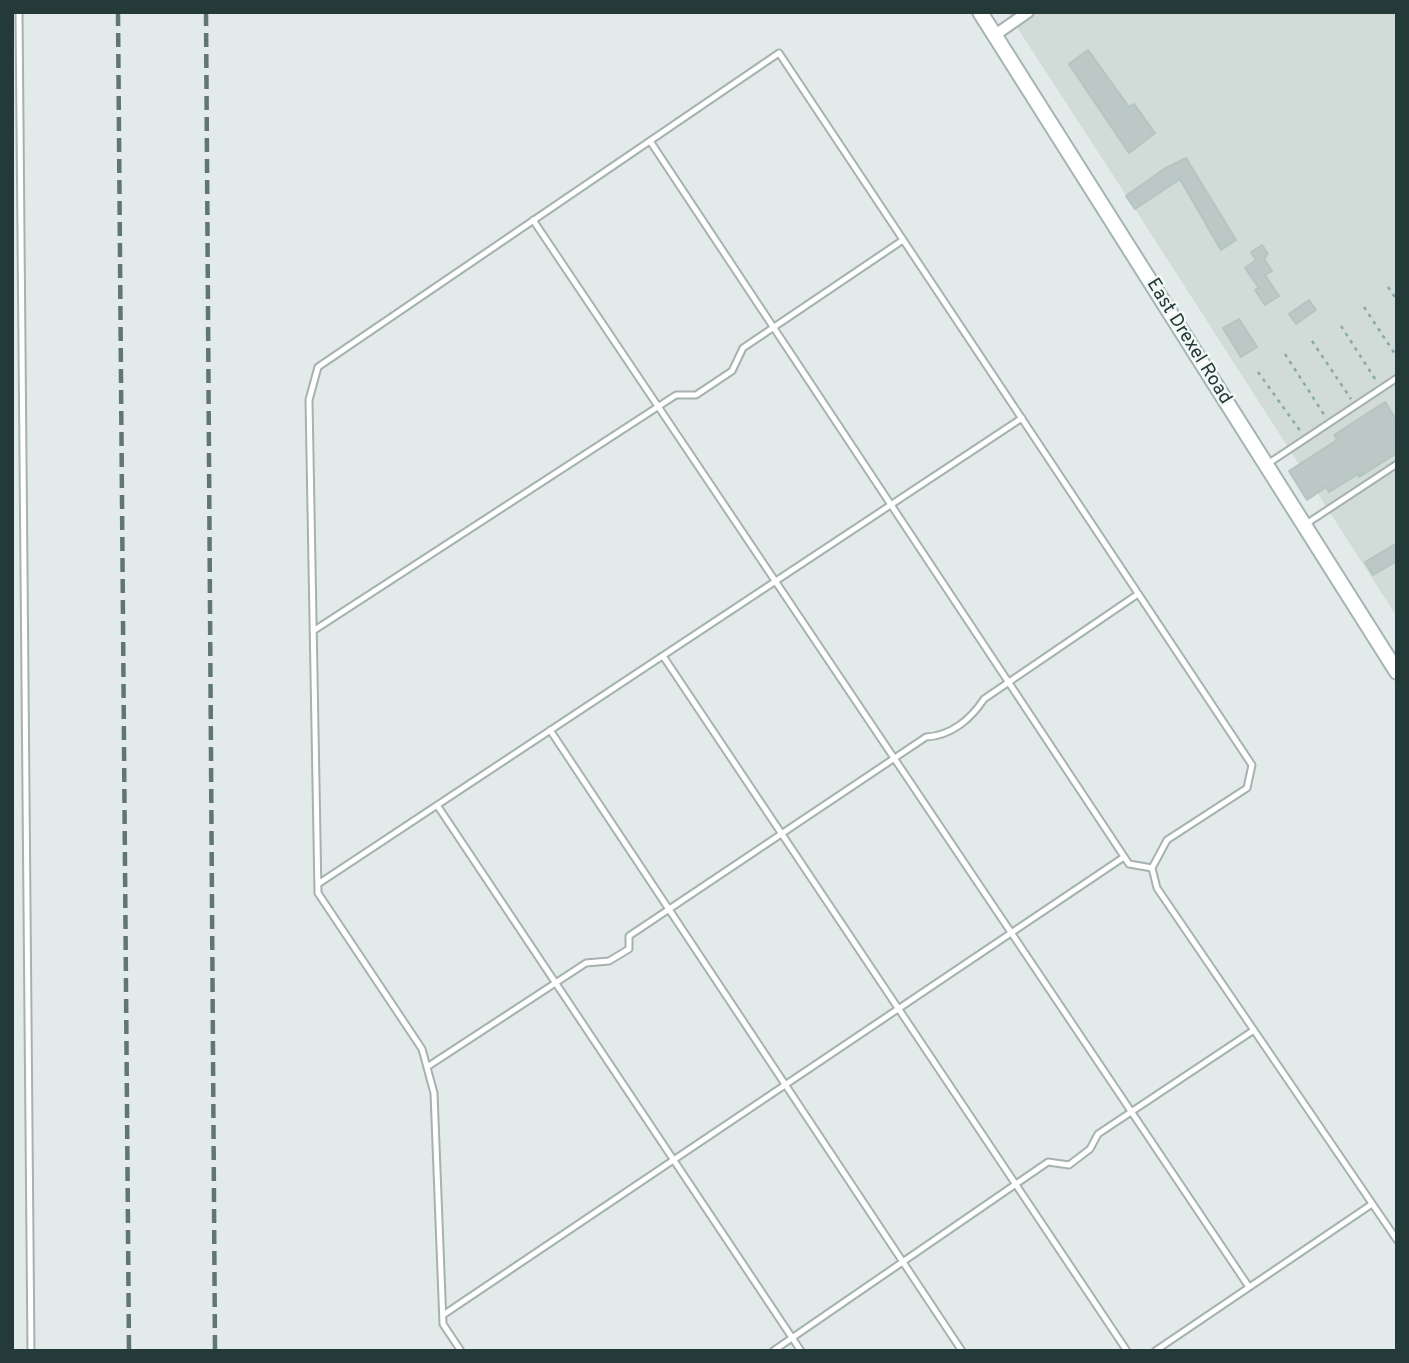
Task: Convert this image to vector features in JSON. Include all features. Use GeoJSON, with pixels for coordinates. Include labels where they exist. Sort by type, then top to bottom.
{"type":"FeatureCollection","features":[{"type":"Feature","properties":{"kind":"street","name":"East Drexel Road"},"geometry":{"type":"LineString","coordinates":[[980,12],[1397,672]]}},
{"type":"Feature","properties":{"kind":"street"},"geometry":{"type":"LineString","coordinates":[[995,35],[1028,12]]}},
{"type":"Feature","properties":{"kind":"lane"},"geometry":{"type":"LineString","coordinates":[[19,12],[31,1351]]}},
{"type":"Feature","properties":{"kind":"lane"},"geometry":{"type":"LineString","coordinates":[[461,1351],[443,1324],[434,1093],[422,1049],[318,893],[309,400],[318,367],[779,53],[1252,765],[1247,788],[1167,840],[1152,868],[1157,888],[1397,1240]]}},
{"type":"Feature","properties":{"kind":"lane"},"geometry":{"type":"LineString","coordinates":[[650,141],[1124,857],[1129,864],[1152,868]]}},
{"type":"Feature","properties":{"kind":"lane"},"geometry":{"type":"LineString","coordinates":[[533,220],[1249,1287]]}},
{"type":"Feature","properties":{"kind":"lane"},"geometry":{"type":"LineString","coordinates":[[313,631],[676,395],[696,395],[732,371],[743,348],[903,240]]}},
{"type":"Feature","properties":{"kind":"lane"},"geometry":{"type":"LineString","coordinates":[[1266,465],[1397,378]]}},
{"type":"Feature","properties":{"kind":"lane"},"geometry":{"type":"LineString","coordinates":[[318,884],[1022,418]]}},
{"type":"Feature","properties":{"kind":"lane"},"geometry":{"type":"LineString","coordinates":[[1304,525],[1397,464]]}},
{"type":"Feature","properties":{"kind":"lane"},"geometry":{"type":"LineString","coordinates":[[427,1066],[586,963],[609,961],[629,949],[629,936],[926,737],[941,737],[974,715],[984,699],[1138,594]]}},
{"type":"Feature","properties":{"kind":"lane"},"geometry":{"type":"LineString","coordinates":[[663,656],[1127,1351]]}},
{"type":"Feature","properties":{"kind":"lane"},"geometry":{"type":"LineString","coordinates":[[551,730],[962,1351]]}},
{"type":"Feature","properties":{"kind":"lane"},"geometry":{"type":"LineString","coordinates":[[437,805],[801,1351]]}},
{"type":"Feature","properties":{"kind":"lane"},"geometry":{"type":"LineString","coordinates":[[443,1315],[1124,857]]}},
{"type":"Feature","properties":{"kind":"lane"},"geometry":{"type":"LineString","coordinates":[[773,1351],[1048,1162],[1069,1165],[1090,1149],[1098,1134],[1254,1030]]}},
{"type":"Feature","properties":{"kind":"lane"},"geometry":{"type":"LineString","coordinates":[[1155,1351],[1372,1204]]}},
{"type":"Feature","properties":{"kind":"path"},"geometry":{"type":"LineString","coordinates":[[1388,287],[1397,300]]}},
{"type":"Feature","properties":{"kind":"path"},"geometry":{"type":"LineString","coordinates":[[1364,307],[1397,357]]}},
{"type":"Feature","properties":{"kind":"path"},"geometry":{"type":"LineString","coordinates":[[1341,326],[1381,388]]}},
{"type":"Feature","properties":{"kind":"path"},"geometry":{"type":"LineString","coordinates":[[1312,341],[1356,405]]}},
{"type":"Feature","properties":{"kind":"path"},"geometry":{"type":"LineString","coordinates":[[1285,354],[1329,423]]}},
{"type":"Feature","properties":{"kind":"path"},"geometry":{"type":"LineString","coordinates":[[1258,372],[1305,439]]}},
{"type":"Feature","properties":{"kind":"shaded area"},"geometry":{"type":"Polygon","coordinates":[[[1007,12],[1397,12],[1397,617],[1135,209],[1007,12]]]}},
{"type":"Feature","properties":{"kind":"building"},"geometry":{"type":"Polygon","coordinates":[[[1088,50],[1129,107],[1134,104],[1155,133],[1129,153],[1069,64],[1088,50]]]}},
{"type":"Feature","properties":{"kind":"building"},"geometry":{"type":"Polygon","coordinates":[[[1186,158],[1236,240],[1221,250],[1180,179],[1135,209],[1126,196],[1164,169],[1186,158]]]}},
{"type":"Feature","properties":{"kind":"building"},"geometry":{"type":"Polygon","coordinates":[[[1262,245],[1268,254],[1264,259],[1272,271],[1265,275],[1279,296],[1265,305],[1255,290],[1259,288],[1245,268],[1256,260],[1251,252],[1262,245]]]}},
{"type":"Feature","properties":{"kind":"building"},"geometry":{"type":"Polygon","coordinates":[[[1309,300],[1316,310],[1296,324],[1289,314],[1309,300]]]}},
{"type":"Feature","properties":{"kind":"building"},"geometry":{"type":"Polygon","coordinates":[[[1239,319],[1257,347],[1241,357],[1223,328],[1239,319]]]}},
{"type":"Feature","properties":{"kind":"building"},"geometry":{"type":"Polygon","coordinates":[[[1385,402],[1397,421],[1397,453],[1359,477],[1358,474],[1329,492],[1326,487],[1307,500],[1289,471],[1337,440],[1334,435],[1385,402]]]}},
{"type":"Feature","properties":{"kind":"building"},"geometry":{"type":"Polygon","coordinates":[[[1397,543],[1397,561],[1373,575],[1365,562],[1397,543]]]}},
{"type":"Feature","properties":{"kind":"railway"},"geometry":{"type":"LineString","coordinates":[[118,12],[129,1351]]}},
{"type":"Feature","properties":{"kind":"railway"},"geometry":{"type":"LineString","coordinates":[[206,12],[215,1351]]}}]}
